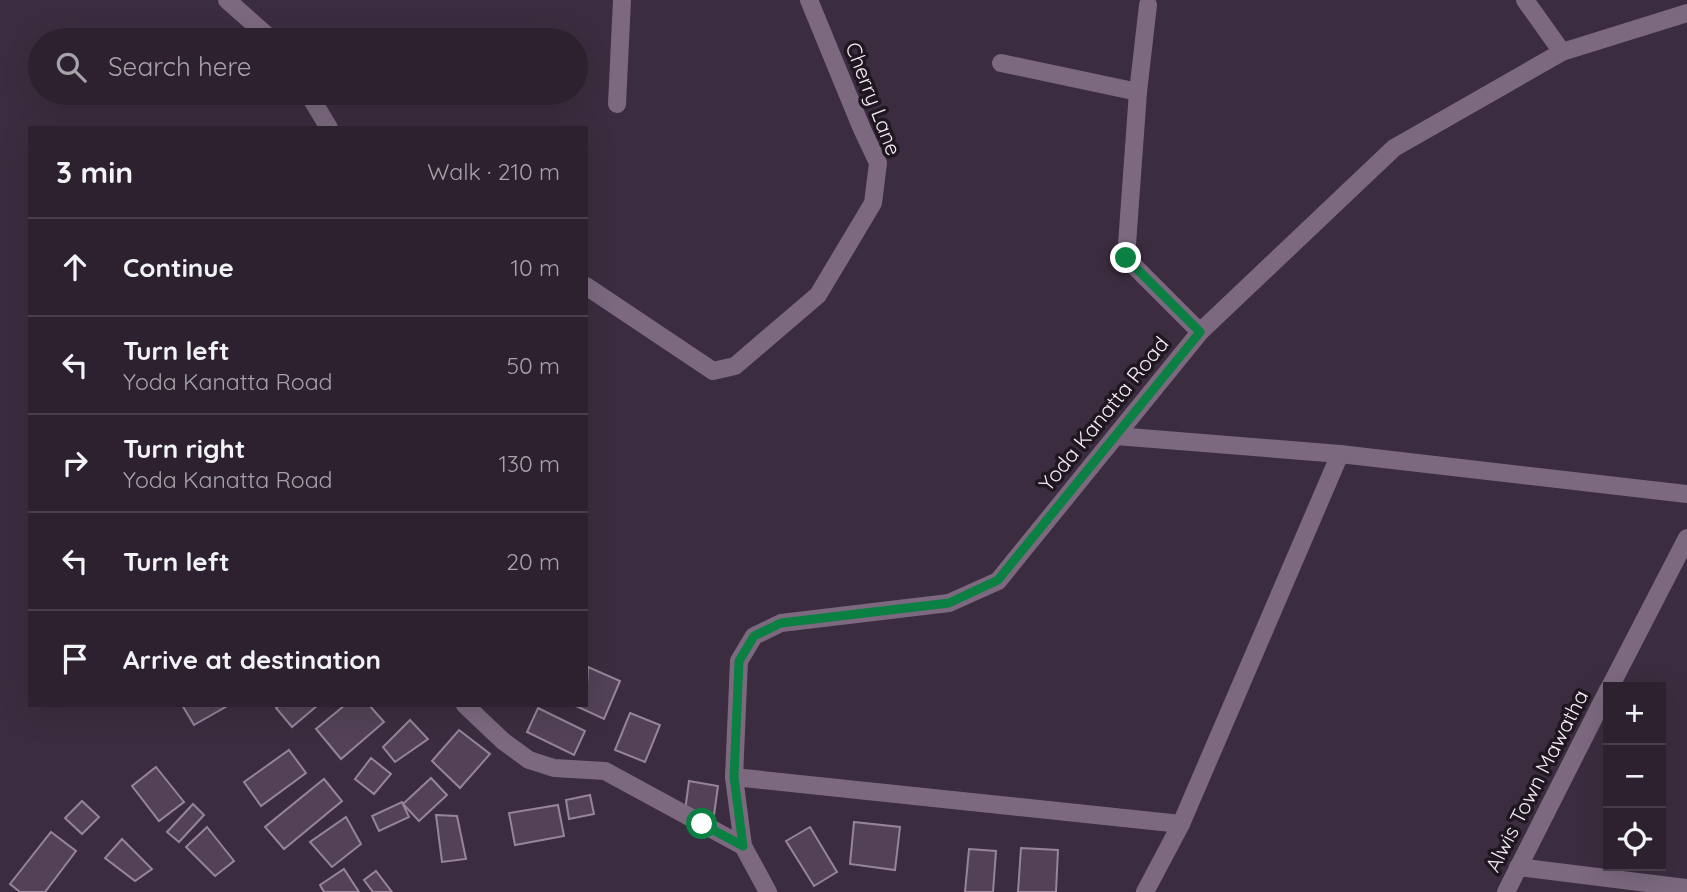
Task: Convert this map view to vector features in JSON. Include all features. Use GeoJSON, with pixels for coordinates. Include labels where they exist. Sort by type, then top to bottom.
{"type":"FeatureCollection","features":[{"type":"Feature","properties":{"kind":"street"},"geometry":{"type":"LineString","coordinates":[[228,0],[259,28]]}},
{"type":"Feature","properties":{"kind":"street"},"geometry":{"type":"LineString","coordinates":[[617,104],[622,0]]}},
{"type":"Feature","properties":{"kind":"street","name":"Cherry Lane"},"geometry":{"type":"LineString","coordinates":[[588,287],[713,372],[735,366],[818,295],[873,203],[878,163],[809,0]]}},
{"type":"Feature","properties":{"kind":"street"},"geometry":{"type":"LineString","coordinates":[[1525,0],[1562,52]]}},
{"type":"Feature","properties":{"kind":"street"},"geometry":{"type":"LineString","coordinates":[[1148,5],[1138,92],[1126,258],[1200,332]]}},
{"type":"Feature","properties":{"kind":"street","name":"Yoda Kanatta Road"},"geometry":{"type":"LineString","coordinates":[[768,892],[743,846],[734,777],[739,661],[754,636],[781,623],[949,603],[998,580],[1200,332],[1394,148],[1562,52],[1687,13]]}},
{"type":"Feature","properties":{"kind":"street"},"geometry":{"type":"LineString","coordinates":[[1001,63],[1138,92]]}},
{"type":"Feature","properties":{"kind":"street"},"geometry":{"type":"LineString","coordinates":[[315,105],[328,126]]}},
{"type":"Feature","properties":{"kind":"street"},"geometry":{"type":"LineString","coordinates":[[1116,436],[1340,454],[1687,494]]}},
{"type":"Feature","properties":{"kind":"street"},"geometry":{"type":"LineString","coordinates":[[1144,892],[1181,824],[1340,454]]}},
{"type":"Feature","properties":{"kind":"street","name":"Alwis Town Mawatha"},"geometry":{"type":"LineString","coordinates":[[1613,682],[1687,538]]}},
{"type":"Feature","properties":{"kind":"street","name":"Alwis Town Mawatha"},"geometry":{"type":"LineString","coordinates":[[1506,892],[1603,701]]}},
{"type":"Feature","properties":{"kind":"street"},"geometry":{"type":"LineString","coordinates":[[467,707],[528,760],[554,768],[605,771],[743,846]]}},
{"type":"Feature","properties":{"kind":"street"},"geometry":{"type":"LineString","coordinates":[[734,777],[1181,824]]}},
{"type":"Feature","properties":{"kind":"street"},"geometry":{"type":"LineString","coordinates":[[1518,867],[1687,888]]}},
{"type":"Feature","properties":{"kind":"building"},"geometry":{"type":"Polygon","coordinates":[[[588,667],[620,681],[604,719],[578,707],[588,707],[588,667]]]}},
{"type":"Feature","properties":{"kind":"building"},"geometry":{"type":"Polygon","coordinates":[[[183,707],[226,707],[194,725],[183,707]]]}},
{"type":"Feature","properties":{"kind":"building"},"geometry":{"type":"Polygon","coordinates":[[[277,707],[316,707],[292,727],[277,707]]]}},
{"type":"Feature","properties":{"kind":"building"},"geometry":{"type":"Polygon","coordinates":[[[343,707],[371,707],[384,722],[341,759],[316,729],[343,707]]]}},
{"type":"Feature","properties":{"kind":"building"},"geometry":{"type":"Polygon","coordinates":[[[538,708],[585,731],[574,755],[527,732],[538,708]]]}},
{"type":"Feature","properties":{"kind":"building"},"geometry":{"type":"Polygon","coordinates":[[[630,713],[660,725],[645,762],[615,750],[630,713]]]}},
{"type":"Feature","properties":{"kind":"building"},"geometry":{"type":"Polygon","coordinates":[[[410,720],[428,739],[395,762],[383,747],[410,720]]]}},
{"type":"Feature","properties":{"kind":"building"},"geometry":{"type":"Polygon","coordinates":[[[459,730],[490,754],[460,788],[432,761],[459,730]]]}},
{"type":"Feature","properties":{"kind":"building"},"geometry":{"type":"Polygon","coordinates":[[[289,750],[306,773],[261,806],[244,782],[289,750]]]}},
{"type":"Feature","properties":{"kind":"building"},"geometry":{"type":"Polygon","coordinates":[[[371,758],[391,774],[374,794],[355,779],[371,758]]]}},
{"type":"Feature","properties":{"kind":"building"},"geometry":{"type":"Polygon","coordinates":[[[156,767],[184,802],[159,821],[132,786],[156,767]]]}},
{"type":"Feature","properties":{"kind":"building"},"geometry":{"type":"Polygon","coordinates":[[[431,778],[447,795],[419,821],[403,804],[431,778]]]}},
{"type":"Feature","properties":{"kind":"building"},"geometry":{"type":"Polygon","coordinates":[[[324,779],[342,801],[284,849],[265,827],[324,779]]]}},
{"type":"Feature","properties":{"kind":"building"},"geometry":{"type":"Polygon","coordinates":[[[689,781],[718,786],[714,815],[685,811],[689,781]]]}},
{"type":"Feature","properties":{"kind":"building"},"geometry":{"type":"Polygon","coordinates":[[[590,795],[594,814],[569,819],[566,800],[590,795]]]}},
{"type":"Feature","properties":{"kind":"building"},"geometry":{"type":"Polygon","coordinates":[[[82,801],[99,817],[82,834],[65,818],[82,801]]]}},
{"type":"Feature","properties":{"kind":"building"},"geometry":{"type":"Polygon","coordinates":[[[402,802],[409,817],[379,831],[372,816],[402,802]]]}},
{"type":"Feature","properties":{"kind":"building"},"geometry":{"type":"Polygon","coordinates":[[[193,804],[204,815],[179,842],[167,832],[193,804]]]}},
{"type":"Feature","properties":{"kind":"building"},"geometry":{"type":"Polygon","coordinates":[[[558,805],[564,836],[515,845],[509,813],[558,805]]]}},
{"type":"Feature","properties":{"kind":"building"},"geometry":{"type":"Polygon","coordinates":[[[436,815],[457,816],[466,859],[442,862],[436,815]]]}},
{"type":"Feature","properties":{"kind":"building"},"geometry":{"type":"Polygon","coordinates":[[[346,817],[361,844],[332,867],[310,842],[346,817]]]}},
{"type":"Feature","properties":{"kind":"building"},"geometry":{"type":"Polygon","coordinates":[[[854,822],[900,827],[895,870],[850,864],[854,822]]]}},
{"type":"Feature","properties":{"kind":"building"},"geometry":{"type":"Polygon","coordinates":[[[207,827],[234,861],[215,876],[186,847],[207,827]]]}},
{"type":"Feature","properties":{"kind":"building"},"geometry":{"type":"Polygon","coordinates":[[[810,827],[837,872],[814,886],[786,841],[810,827]]]}},
{"type":"Feature","properties":{"kind":"building"},"geometry":{"type":"Polygon","coordinates":[[[51,832],[76,851],[45,892],[20,892],[10,884],[51,832]]]}},
{"type":"Feature","properties":{"kind":"building"},"geometry":{"type":"Polygon","coordinates":[[[122,839],[152,869],[135,881],[105,858],[122,839]]]}},
{"type":"Feature","properties":{"kind":"building"},"geometry":{"type":"Polygon","coordinates":[[[1021,848],[1058,850],[1056,892],[1018,892],[1021,848]]]}},
{"type":"Feature","properties":{"kind":"building"},"geometry":{"type":"Polygon","coordinates":[[[969,849],[996,851],[993,892],[965,892],[969,849]]]}},
{"type":"Feature","properties":{"kind":"building"},"geometry":{"type":"Polygon","coordinates":[[[344,869],[359,892],[324,892],[320,885],[344,869]]]}},
{"type":"Feature","properties":{"kind":"building"},"geometry":{"type":"Polygon","coordinates":[[[376,871],[392,892],[373,892],[364,880],[376,871]]]}},
{"type":"Feature","properties":{"kind":"route"},"geometry":{"type":"LineString","coordinates":[[702,824],[743,846],[734,777],[739,661],[754,636],[781,623],[949,603],[998,580],[1200,332],[1126,258]]}}]}
